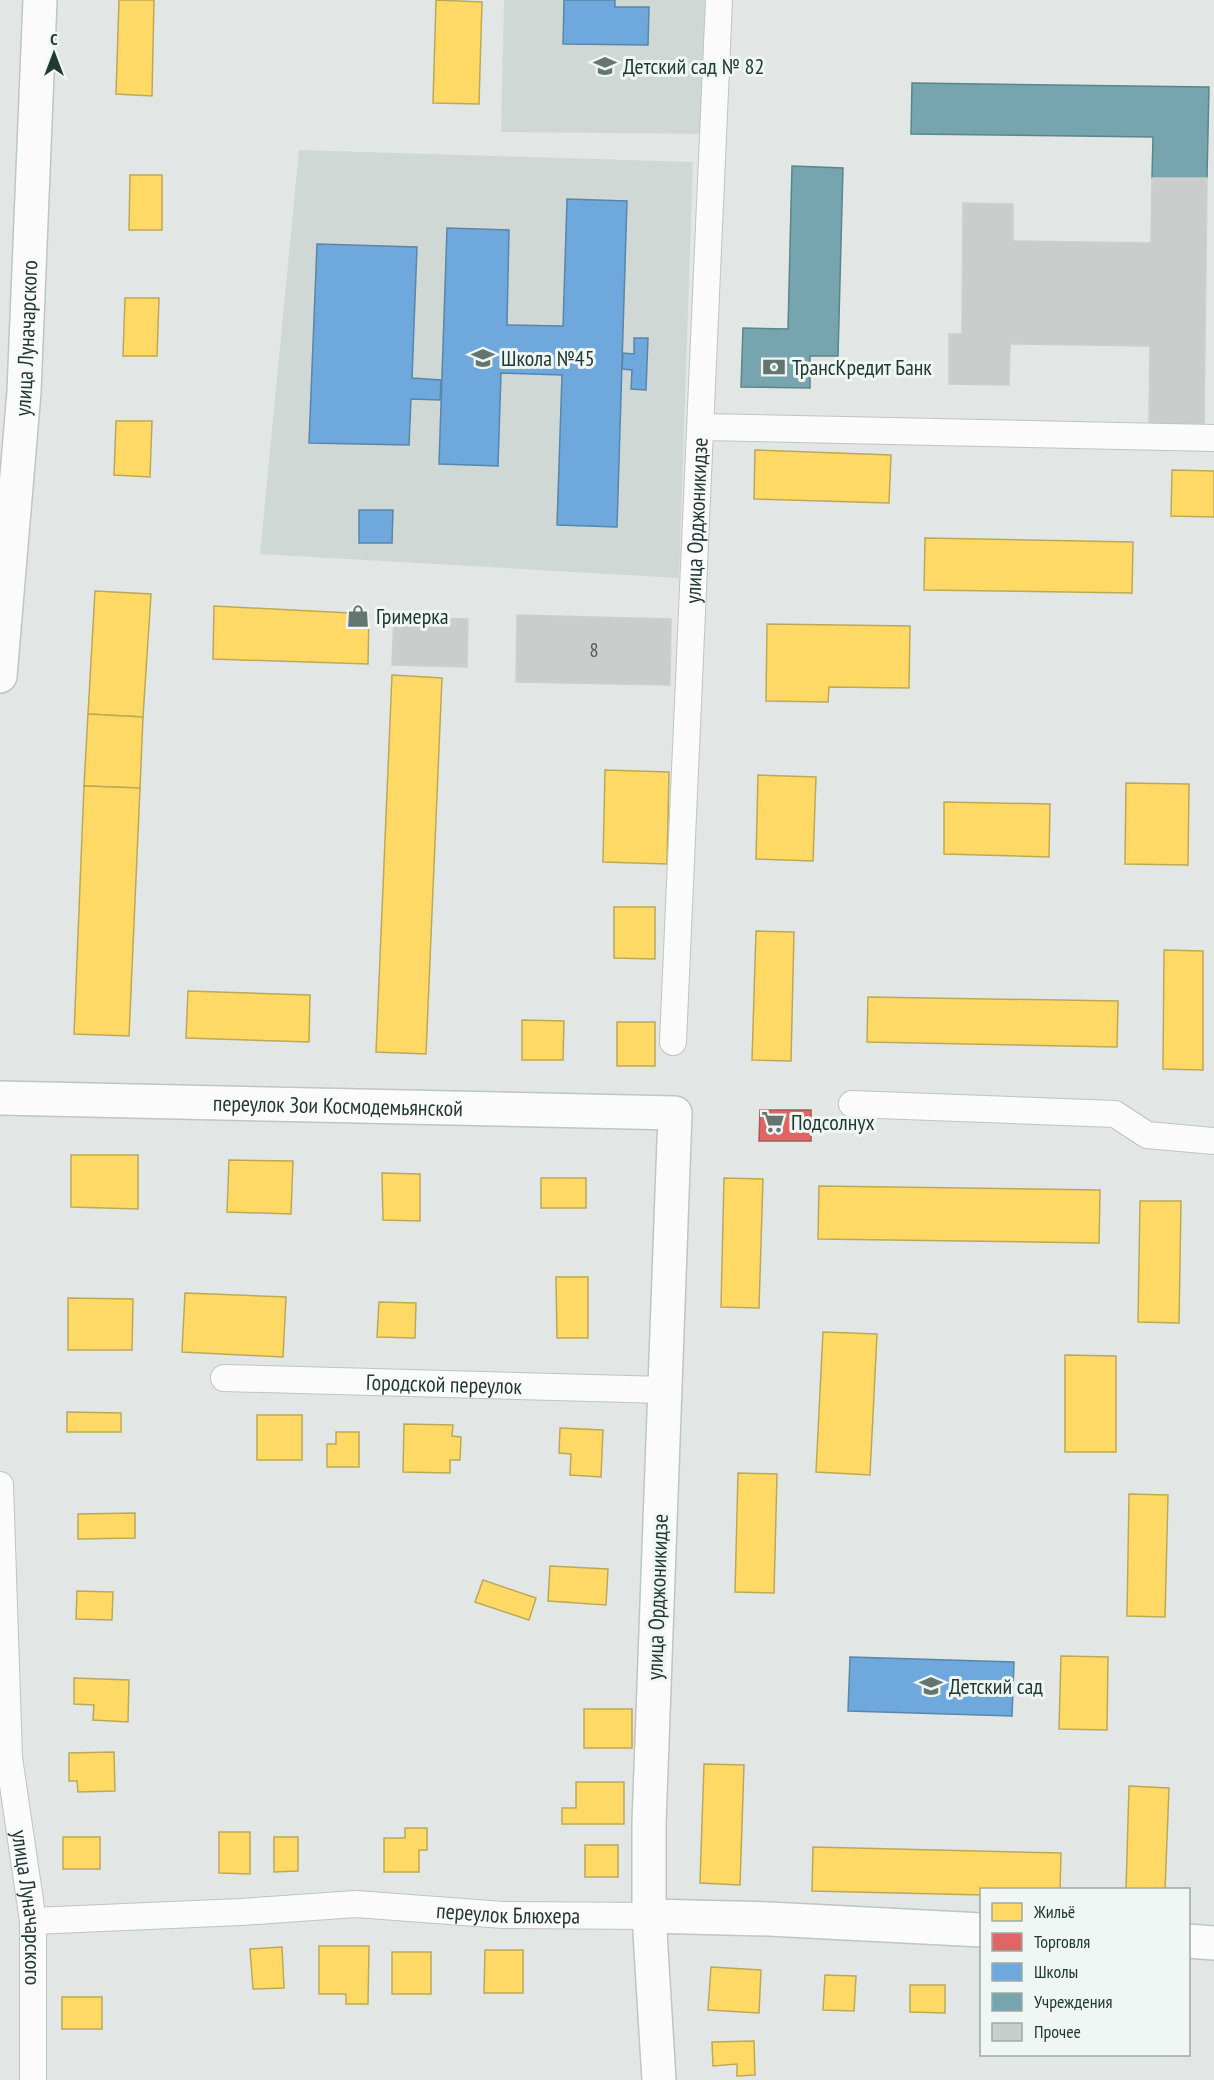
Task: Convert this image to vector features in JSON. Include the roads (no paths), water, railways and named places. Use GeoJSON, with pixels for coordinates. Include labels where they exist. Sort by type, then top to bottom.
{"type":"FeatureCollection","features":[{"type":"Feature","properties":{"kind":"street","name":"улица Луначарского"},"geometry":{"type":"LineString","coordinates":[[0,676],[24,392],[40,0]]}},
{"type":"Feature","properties":{"kind":"street","name":"улица Орджоникидзе"},"geometry":{"type":"LineString","coordinates":[[673,1042],[719,0]]}},
{"type":"Feature","properties":{"kind":"street"},"geometry":{"type":"LineString","coordinates":[[701,427],[1214,438]]}},
{"type":"Feature","properties":{"kind":"street","name":"переулок Зои Космодемьянской"},"geometry":{"type":"LineString","coordinates":[[0,1098],[675,1113]]}},
{"type":"Feature","properties":{"kind":"street"},"geometry":{"type":"LineString","coordinates":[[852,1104],[1115,1114],[1147,1135],[1214,1141]]}},
{"type":"Feature","properties":{"kind":"street","name":"улица Орджоникидзе"},"geometry":{"type":"LineString","coordinates":[[659,2080],[649,1916],[649,1823],[675,1113]]}},
{"type":"Feature","properties":{"kind":"street","name":"Городской переулок"},"geometry":{"type":"LineString","coordinates":[[224,1378],[664,1390]]}},
{"type":"Feature","properties":{"kind":"street","name":"улица Луначарского"},"geometry":{"type":"LineString","coordinates":[[0,1485],[9,1758],[33,1921],[33,2080]]}},
{"type":"Feature","properties":{"kind":"street","name":"переулок Блюхера"},"geometry":{"type":"LineString","coordinates":[[33,1921],[241,1912],[356,1904],[503,1915],[769,1919],[980,1930]]}},
{"type":"Feature","properties":{"kind":"street"},"geometry":{"type":"LineString","coordinates":[[1190,1941],[1214,1942]]}},
{"type":"Feature","properties":{"kind":"place","name":"Детский сад № 82"},"geometry":{"type":"Point","coordinates":[605,66]}},
{"type":"Feature","properties":{"kind":"place","name":"Школа №45"},"geometry":{"type":"Point","coordinates":[483,358]}},
{"type":"Feature","properties":{"kind":"place","name":"ТрансКредит Банк"},"geometry":{"type":"Point","coordinates":[774,367]}},
{"type":"Feature","properties":{"kind":"place","name":"Гримерка"},"geometry":{"type":"Point","coordinates":[358,616]}},
{"type":"Feature","properties":{"kind":"place","name":"Подсолнух"},"geometry":{"type":"Point","coordinates":[773,1122]}},
{"type":"Feature","properties":{"kind":"place","name":"Детский сад"},"geometry":{"type":"Point","coordinates":[931,1686]}}]}
